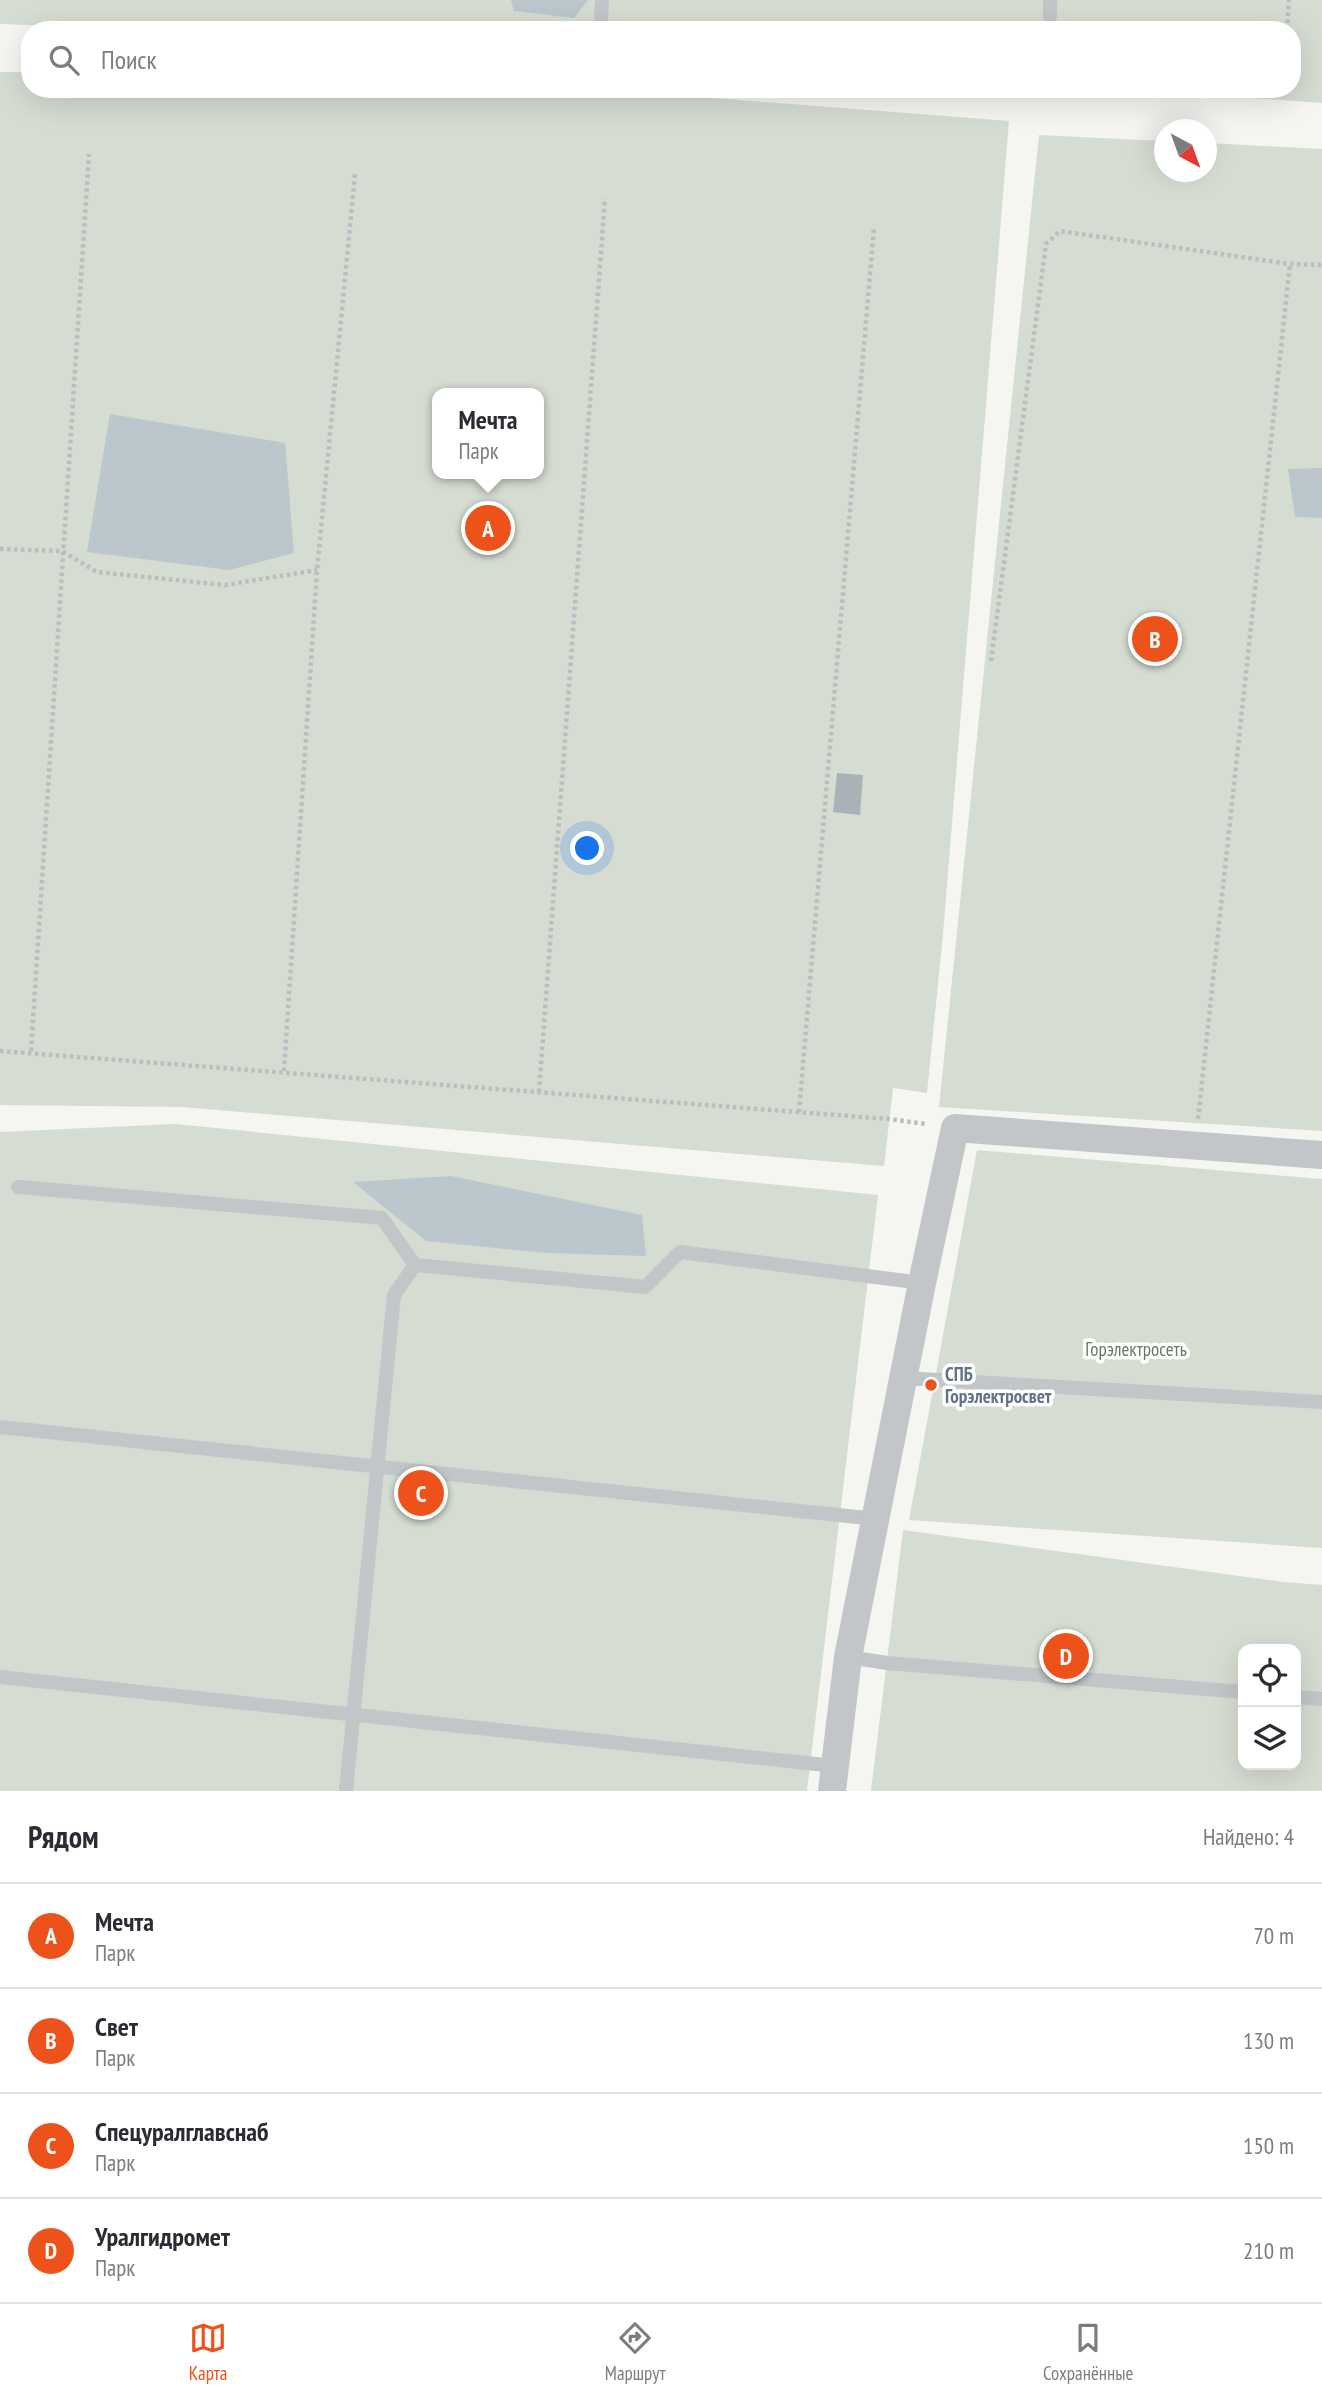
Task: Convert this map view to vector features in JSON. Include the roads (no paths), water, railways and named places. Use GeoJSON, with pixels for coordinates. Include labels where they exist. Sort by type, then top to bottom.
{"type":"FeatureCollection","features":[{"type":"Feature","properties":{"kind":"street"},"geometry":{"type":"LineString","coordinates":[[834,1779],[848,1657],[955,1128],[1322,1155]]}},
{"type":"Feature","properties":{"kind":"lane"},"geometry":{"type":"LineString","coordinates":[[601,18],[602,0]]}},
{"type":"Feature","properties":{"kind":"lane"},"geometry":{"type":"LineString","coordinates":[[1050,16],[1051,0]]}},
{"type":"Feature","properties":{"kind":"lane"},"geometry":{"type":"LineString","coordinates":[[18,1187],[382,1218],[415,1265],[645,1287],[680,1252],[922,1283]]}},
{"type":"Feature","properties":{"kind":"lane"},"geometry":{"type":"LineString","coordinates":[[346,1791],[394,1295],[415,1265]]}},
{"type":"Feature","properties":{"kind":"lane"},"geometry":{"type":"LineString","coordinates":[[903,1378],[1322,1402]]}},
{"type":"Feature","properties":{"kind":"lane"},"geometry":{"type":"LineString","coordinates":[[0,1427],[876,1519]]}},
{"type":"Feature","properties":{"kind":"lane"},"geometry":{"type":"LineString","coordinates":[[848,1657],[901,1665],[1238,1692]]}},
{"type":"Feature","properties":{"kind":"lane"},"geometry":{"type":"LineString","coordinates":[[0,1677],[353,1716],[834,1779]]}},
{"type":"Feature","properties":{"kind":"lane"},"geometry":{"type":"LineString","coordinates":[[1301,1697],[1322,1699]]}},
{"type":"Feature","properties":{"kind":"place","name":"Мечта"},"geometry":{"type":"Point","coordinates":[488,528]}},
{"type":"Feature","properties":{"kind":"place","name":"Свет"},"geometry":{"type":"Point","coordinates":[1155,639]}},
{"type":"Feature","properties":{"kind":"place","name":"СПБ Горэлектросвет"},"geometry":{"type":"Point","coordinates":[931,1385]}},
{"type":"Feature","properties":{"kind":"place","name":"Спецуралглавснаб"},"geometry":{"type":"Point","coordinates":[421,1493]}},
{"type":"Feature","properties":{"kind":"place","name":"Уралгидромет"},"geometry":{"type":"Point","coordinates":[1066,1656]}},
{"type":"Feature","properties":{"kind":"park label","name":"Горэлектросеть"},"geometry":{"type":"Point","coordinates":[1136,1349]}}]}
